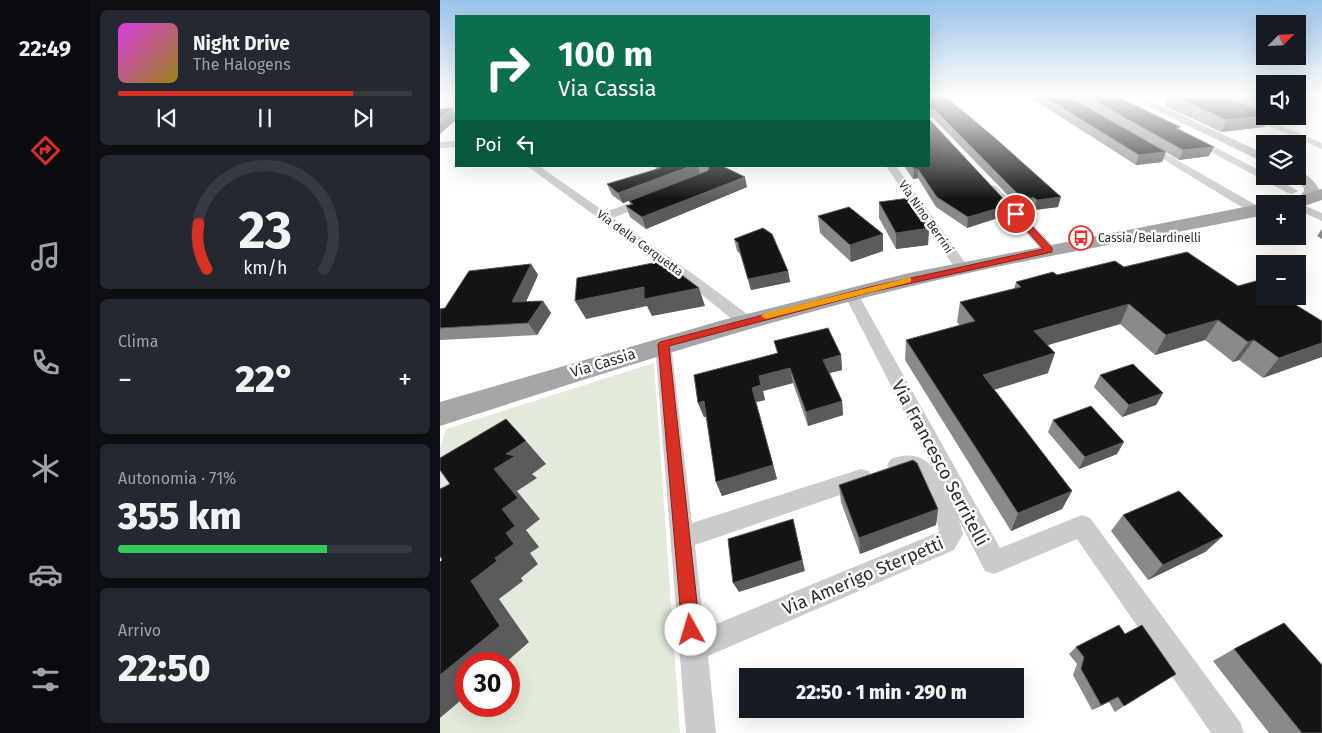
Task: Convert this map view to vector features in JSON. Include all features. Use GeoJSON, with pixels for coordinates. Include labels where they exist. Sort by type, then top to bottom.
{"type":"FeatureCollection","features":[{"type":"Feature","properties":{"kind":"main road","name":"Via Cassia"},"geometry":{"type":"LineString","coordinates":[[440,414],[663,344],[851,294],[1049,250],[1256,211]]}},
{"type":"Feature","properties":{"kind":"street"},"geometry":{"type":"LineString","coordinates":[[1204,130],[1256,155]]}},
{"type":"Feature","properties":{"kind":"street"},"geometry":{"type":"LineString","coordinates":[[1285,130],[1322,146]]}},
{"type":"Feature","properties":{"kind":"street"},"geometry":{"type":"LineString","coordinates":[[1179,132],[1232,160],[1291,195]]}},
{"type":"Feature","properties":{"kind":"street"},"geometry":{"type":"LineString","coordinates":[[1135,139],[1256,207]]}},
{"type":"Feature","properties":{"kind":"street"},"geometry":{"type":"LineString","coordinates":[[440,145],[455,144]]}},
{"type":"Feature","properties":{"kind":"street"},"geometry":{"type":"LineString","coordinates":[[1232,160],[1256,158]]}},
{"type":"Feature","properties":{"kind":"street","name":"Via della Cerquetta"},"geometry":{"type":"LineString","coordinates":[[533,167],[745,321]]}},
{"type":"Feature","properties":{"kind":"street","name":"Via Nino Berrini"},"geometry":{"type":"LineString","coordinates":[[891,167],[962,268]]}},
{"type":"Feature","properties":{"kind":"street"},"geometry":{"type":"LineString","coordinates":[[982,176],[1049,250]]}},
{"type":"Feature","properties":{"kind":"street"},"geometry":{"type":"LineString","coordinates":[[1306,178],[1322,184]]}},
{"type":"Feature","properties":{"kind":"street"},"geometry":{"type":"LineString","coordinates":[[1306,182],[1311,187],[1312,192],[1306,196]]}},
{"type":"Feature","properties":{"kind":"street"},"geometry":{"type":"LineString","coordinates":[[604,217],[659,196]]}},
{"type":"Feature","properties":{"kind":"street"},"geometry":{"type":"LineString","coordinates":[[1306,205],[1322,217]]}},
{"type":"Feature","properties":{"kind":"street","name":"Via Francesco Serritelli"},"geometry":{"type":"LineString","coordinates":[[851,294],[994,562],[1082,526],[1229,733]]}},
{"type":"Feature","properties":{"kind":"street"},"geometry":{"type":"LineString","coordinates":[[663,344],[701,733]]}},
{"type":"Feature","properties":{"kind":"street","name":"Via Amerigo Sterpetti"},"geometry":{"type":"LineString","coordinates":[[681,538],[903,464],[915,465],[925,473],[951,528],[950,538],[946,542],[693,648]]}},
{"type":"Feature","properties":{"kind":"green space"},"geometry":{"type":"Polygon","coordinates":[[[654,363],[680,733],[440,733],[440,718],[455,705],[455,717],[520,717],[520,652],[517,652],[528,642],[499,599],[523,581],[521,578],[538,564],[530,553],[538,547],[526,530],[540,519],[517,491],[536,478],[532,473],[546,464],[440,529],[440,448],[446,429],[654,363]]]}},
{"type":"Feature","properties":{"kind":"building"},"geometry":{"type":"Polygon","coordinates":[[[930,130],[939,130],[1009,205],[968,217],[937,197],[918,169],[913,167],[930,167],[930,130]]]}},
{"type":"Feature","properties":{"kind":"building"},"geometry":{"type":"Polygon","coordinates":[[[955,130],[986,130],[1061,197],[1037,200],[1033,197],[1024,200],[955,130]]]}},
{"type":"Feature","properties":{"kind":"building"},"geometry":{"type":"Polygon","coordinates":[[[1099,130],[1128,130],[1166,152],[1139,155],[1099,130]]]}},
{"type":"Feature","properties":{"kind":"building"},"geometry":{"type":"Polygon","coordinates":[[[1147,130],[1180,130],[1214,147],[1183,150],[1147,130]]]}},
{"type":"Feature","properties":{"kind":"building"},"geometry":{"type":"Polygon","coordinates":[[[660,167],[688,167],[618,193],[607,184],[661,168],[660,167]]]}},
{"type":"Feature","properties":{"kind":"building"},"geometry":{"type":"Polygon","coordinates":[[[708,167],[724,167],[745,177],[642,217],[626,206],[633,204],[629,201],[709,169],[708,167]]]}},
{"type":"Feature","properties":{"kind":"building"},"geometry":{"type":"Polygon","coordinates":[[[910,198],[929,228],[896,233],[879,202],[910,198]]]}},
{"type":"Feature","properties":{"kind":"building"},"geometry":{"type":"Polygon","coordinates":[[[849,207],[883,234],[850,245],[818,216],[849,207]]]}},
{"type":"Feature","properties":{"kind":"building"},"geometry":{"type":"Polygon","coordinates":[[[763,228],[772,234],[788,271],[748,279],[739,244],[734,239],[763,228]]]}},
{"type":"Feature","properties":{"kind":"building"},"geometry":{"type":"Polygon","coordinates":[[[1187,252],[1238,286],[1256,281],[1256,305],[1296,305],[1322,321],[1322,343],[1279,358],[1254,340],[1248,342],[1218,320],[1166,335],[1129,304],[1034,331],[1055,353],[983,375],[1072,491],[1018,513],[906,340],[975,321],[960,302],[1021,287],[1016,282],[1053,272],[1057,275],[1115,261],[1124,267],[1187,252]]]}},
{"type":"Feature","properties":{"kind":"building"},"geometry":{"type":"Polygon","coordinates":[[[663,261],[699,288],[644,299],[644,287],[575,301],[577,278],[663,261]]]}},
{"type":"Feature","properties":{"kind":"building"},"geometry":{"type":"Polygon","coordinates":[[[531,264],[512,302],[543,301],[528,323],[440,328],[440,309],[445,308],[469,271],[531,264]]]}},
{"type":"Feature","properties":{"kind":"building"},"geometry":{"type":"Polygon","coordinates":[[[828,328],[841,355],[823,360],[842,401],[806,412],[790,368],[759,376],[761,385],[752,388],[773,465],[716,482],[704,401],[698,403],[694,375],[778,353],[774,341],[828,328]]]}},
{"type":"Feature","properties":{"kind":"building"},"geometry":{"type":"Polygon","coordinates":[[[1133,364],[1163,393],[1129,405],[1100,375],[1133,364]]]}},
{"type":"Feature","properties":{"kind":"building"},"geometry":{"type":"Polygon","coordinates":[[[1091,406],[1124,442],[1085,457],[1053,420],[1091,406]]]}},
{"type":"Feature","properties":{"kind":"building"},"geometry":{"type":"Polygon","coordinates":[[[506,419],[526,441],[506,454],[515,456],[494,469],[518,498],[502,509],[515,526],[506,533],[514,544],[495,558],[497,561],[471,581],[500,626],[468,652],[455,652],[455,663],[440,675],[440,562],[442,560],[440,556],[440,489],[450,484],[440,470],[440,458],[506,419]]]}},
{"type":"Feature","properties":{"kind":"building"},"geometry":{"type":"Polygon","coordinates":[[[913,460],[917,463],[938,509],[859,538],[839,485],[913,460]]]}},
{"type":"Feature","properties":{"kind":"building"},"geometry":{"type":"Polygon","coordinates":[[[1179,491],[1223,536],[1163,565],[1123,515],[1179,491]]]}},
{"type":"Feature","properties":{"kind":"building"},"geometry":{"type":"Polygon","coordinates":[[[793,519],[802,560],[733,583],[728,539],[793,519]]]}},
{"type":"Feature","properties":{"kind":"building"},"geometry":{"type":"Polygon","coordinates":[[[1284,623],[1322,665],[1322,733],[1302,733],[1234,649],[1284,623]]]}},
{"type":"Feature","properties":{"kind":"building"},"geometry":{"type":"Polygon","coordinates":[[[1119,625],[1125,634],[1142,625],[1176,674],[1124,706],[1118,697],[1101,705],[1081,669],[1084,657],[1076,647],[1119,625]]]}},
{"type":"Feature","properties":{"kind":"slow traffic"},"geometry":{"type":"LineString","coordinates":[[766,316],[908,280]]}},
{"type":"Feature","properties":{"kind":"place","name":"Cassia/Belardinelli"},"geometry":{"type":"Point","coordinates":[1081,238]}},
{"type":"Feature","properties":{"kind":"route"},"geometry":{"type":"LineString","coordinates":[[691,630],[663,344],[745,321],[870,290],[1049,250],[1016,214]]}}]}
